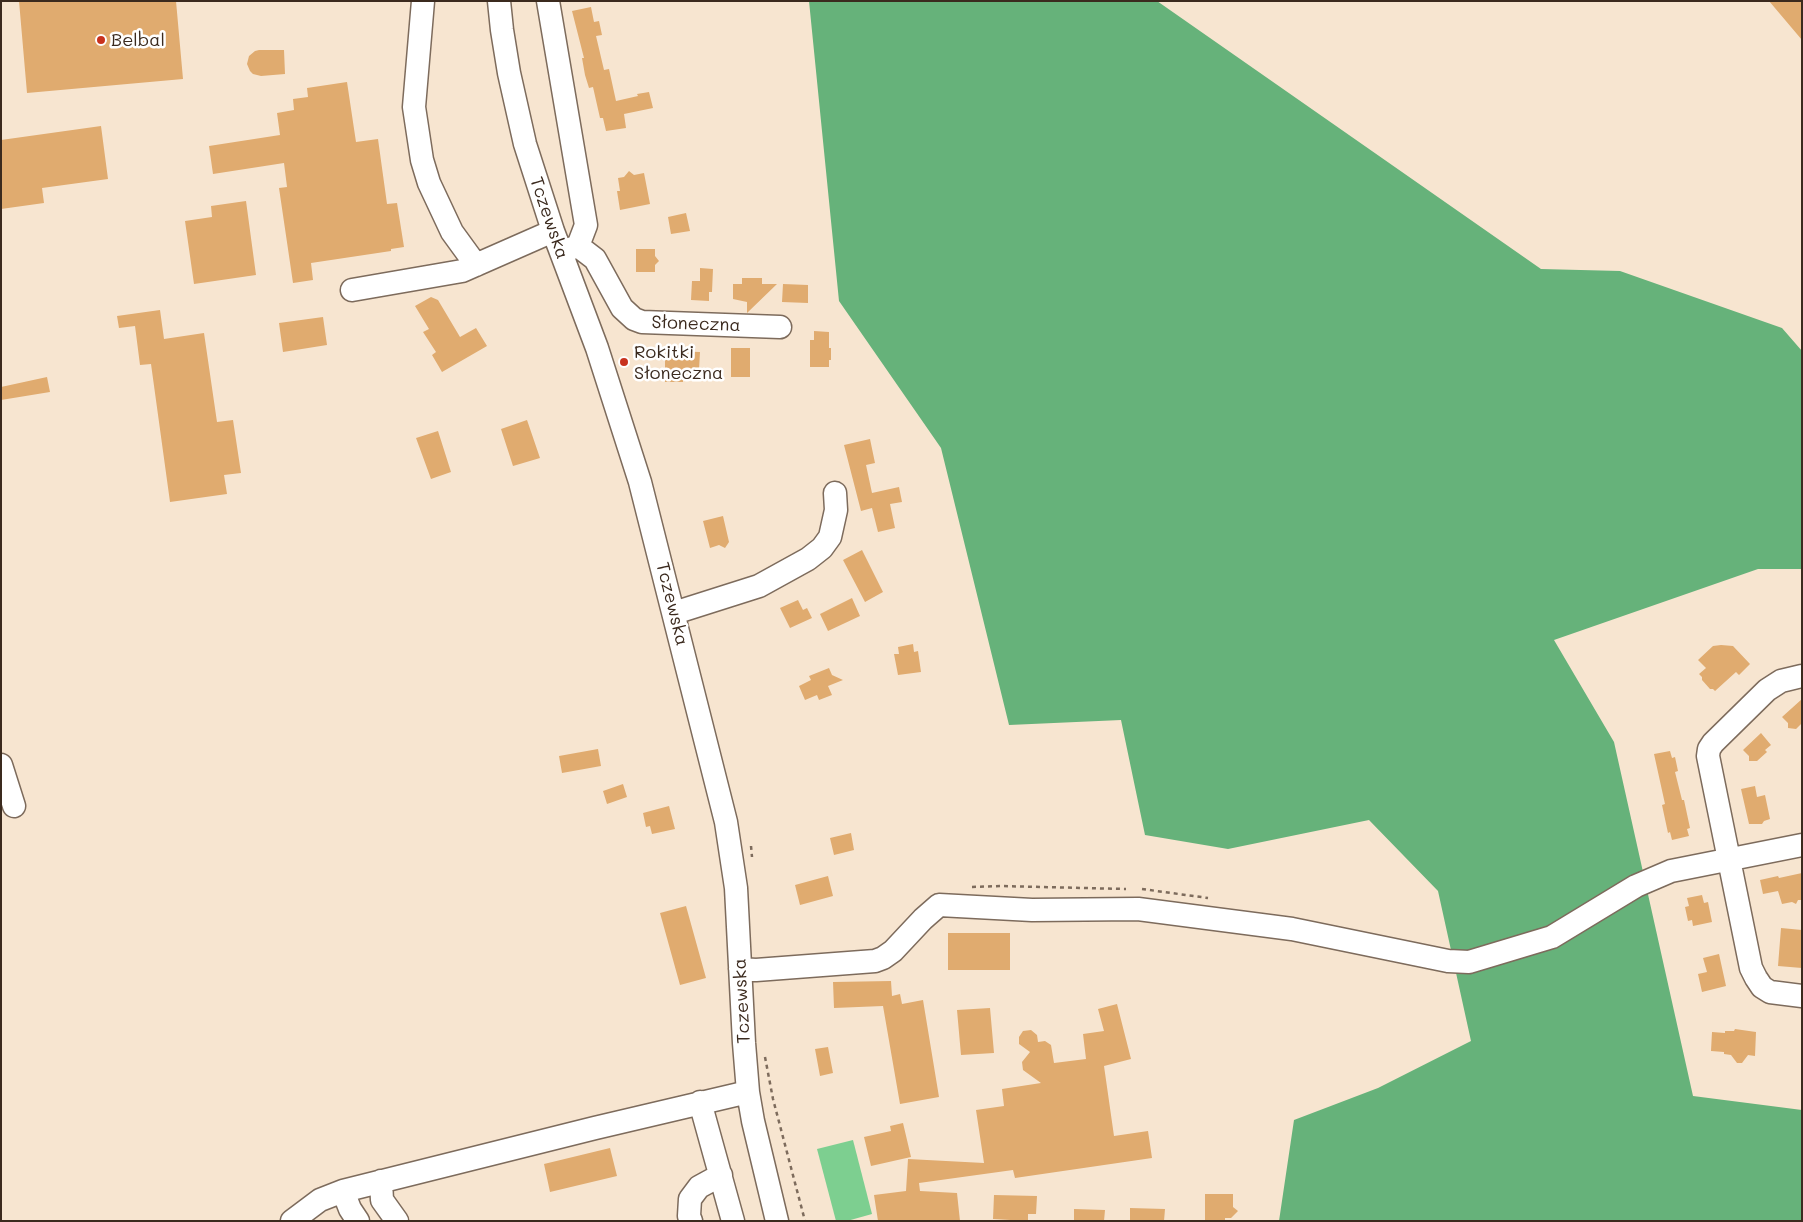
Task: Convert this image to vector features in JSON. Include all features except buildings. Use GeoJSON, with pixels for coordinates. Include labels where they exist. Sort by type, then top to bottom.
{"type":"FeatureCollection","features":[{"type":"Feature","properties":{"kind":"street"},"geometry":{"type":"LineString","coordinates":[[423,1],[414,107],[422,160],[429,183],[452,232],[476,265]]}},
{"type":"Feature","properties":{"kind":"street","name":"Tczewska"},"geometry":{"type":"LineString","coordinates":[[500,1],[502,30],[518,117],[535,179],[553,231],[569,249],[597,348],[631,452],[674,613],[731,849],[736,888],[748,1092],[777,1221]]}},
{"type":"Feature","properties":{"kind":"street"},"geometry":{"type":"LineString","coordinates":[[548,1],[586,225],[569,249]]}},
{"type":"Feature","properties":{"kind":"street"},"geometry":{"type":"LineString","coordinates":[[352,290],[462,271],[553,231]]}},
{"type":"Feature","properties":{"kind":"street","name":"Słoneczna"},"geometry":{"type":"LineString","coordinates":[[569,249],[595,259],[622,308],[634,319],[650,323],[780,327]]}},
{"type":"Feature","properties":{"kind":"street"},"geometry":{"type":"LineString","coordinates":[[674,613],[759,586],[808,559],[822,548],[830,537],[836,510],[835,493]]}},
{"type":"Feature","properties":{"kind":"street"},"geometry":{"type":"LineString","coordinates":[[1802,676],[1789,678],[1774,685],[1713,743],[1709,749],[1708,756],[1752,968],[1762,987],[1770,992],[1802,996]]}},
{"type":"Feature","properties":{"kind":"street"},"geometry":{"type":"LineString","coordinates":[[1,765],[14,806]]}},
{"type":"Feature","properties":{"kind":"street"},"geometry":{"type":"LineString","coordinates":[[740,969],[756,970],[875,961],[893,951],[939,905],[1032,910],[1138,909],[1292,929],[1448,961],[1468,962],[1552,937],[1636,886],[1658,875],[1730,858],[1802,845]]}},
{"type":"Feature","properties":{"kind":"street"},"geometry":{"type":"LineString","coordinates":[[292,1221],[320,1200],[343,1191],[381,1181],[559,1145],[597,1135],[700,1102],[748,1092]]}},
{"type":"Feature","properties":{"kind":"street"},"geometry":{"type":"LineString","coordinates":[[700,1102],[733,1221]]}},
{"type":"Feature","properties":{"kind":"street"},"geometry":{"type":"LineString","coordinates":[[690,1221],[690,1199],[699,1187],[721,1175]]}},
{"type":"Feature","properties":{"kind":"street"},"geometry":{"type":"LineString","coordinates":[[381,1181],[382,1200],[397,1221]]}},
{"type":"Feature","properties":{"kind":"street"},"geometry":{"type":"LineString","coordinates":[[343,1191],[350,1209],[358,1221]]}},
{"type":"Feature","properties":{"kind":"path"},"geometry":{"type":"LineString","coordinates":[[751,846],[752,865]]}},
{"type":"Feature","properties":{"kind":"path"},"geometry":{"type":"LineString","coordinates":[[765,1057],[773,1099],[804,1221]]}},
{"type":"Feature","properties":{"kind":"green space"},"geometry":{"type":"Polygon","coordinates":[[[809,1],[1157,1],[1541,269],[1620,271],[1782,328],[1802,351],[1802,569],[1758,569],[1554,640],[1614,742],[1693,1096],[1802,1110],[1802,1221],[1279,1221],[1294,1120],[1378,1088],[1471,1041],[1438,891],[1369,820],[1228,849],[1145,835],[1121,720],[1009,725],[941,448],[839,301],[809,1]]]}},
{"type":"Feature","properties":{"kind":"green space"},"geometry":{"type":"Polygon","coordinates":[[[853,1140],[872,1214],[847,1221],[836,1221],[817,1149],[853,1140]]]}},
{"type":"Feature","properties":{"kind":"place","name":"Belbal"},"geometry":{"type":"Point","coordinates":[101,40]}},
{"type":"Feature","properties":{"kind":"place","name":"Rokitki Słoneczna"},"geometry":{"type":"Point","coordinates":[624,362]}}]}
